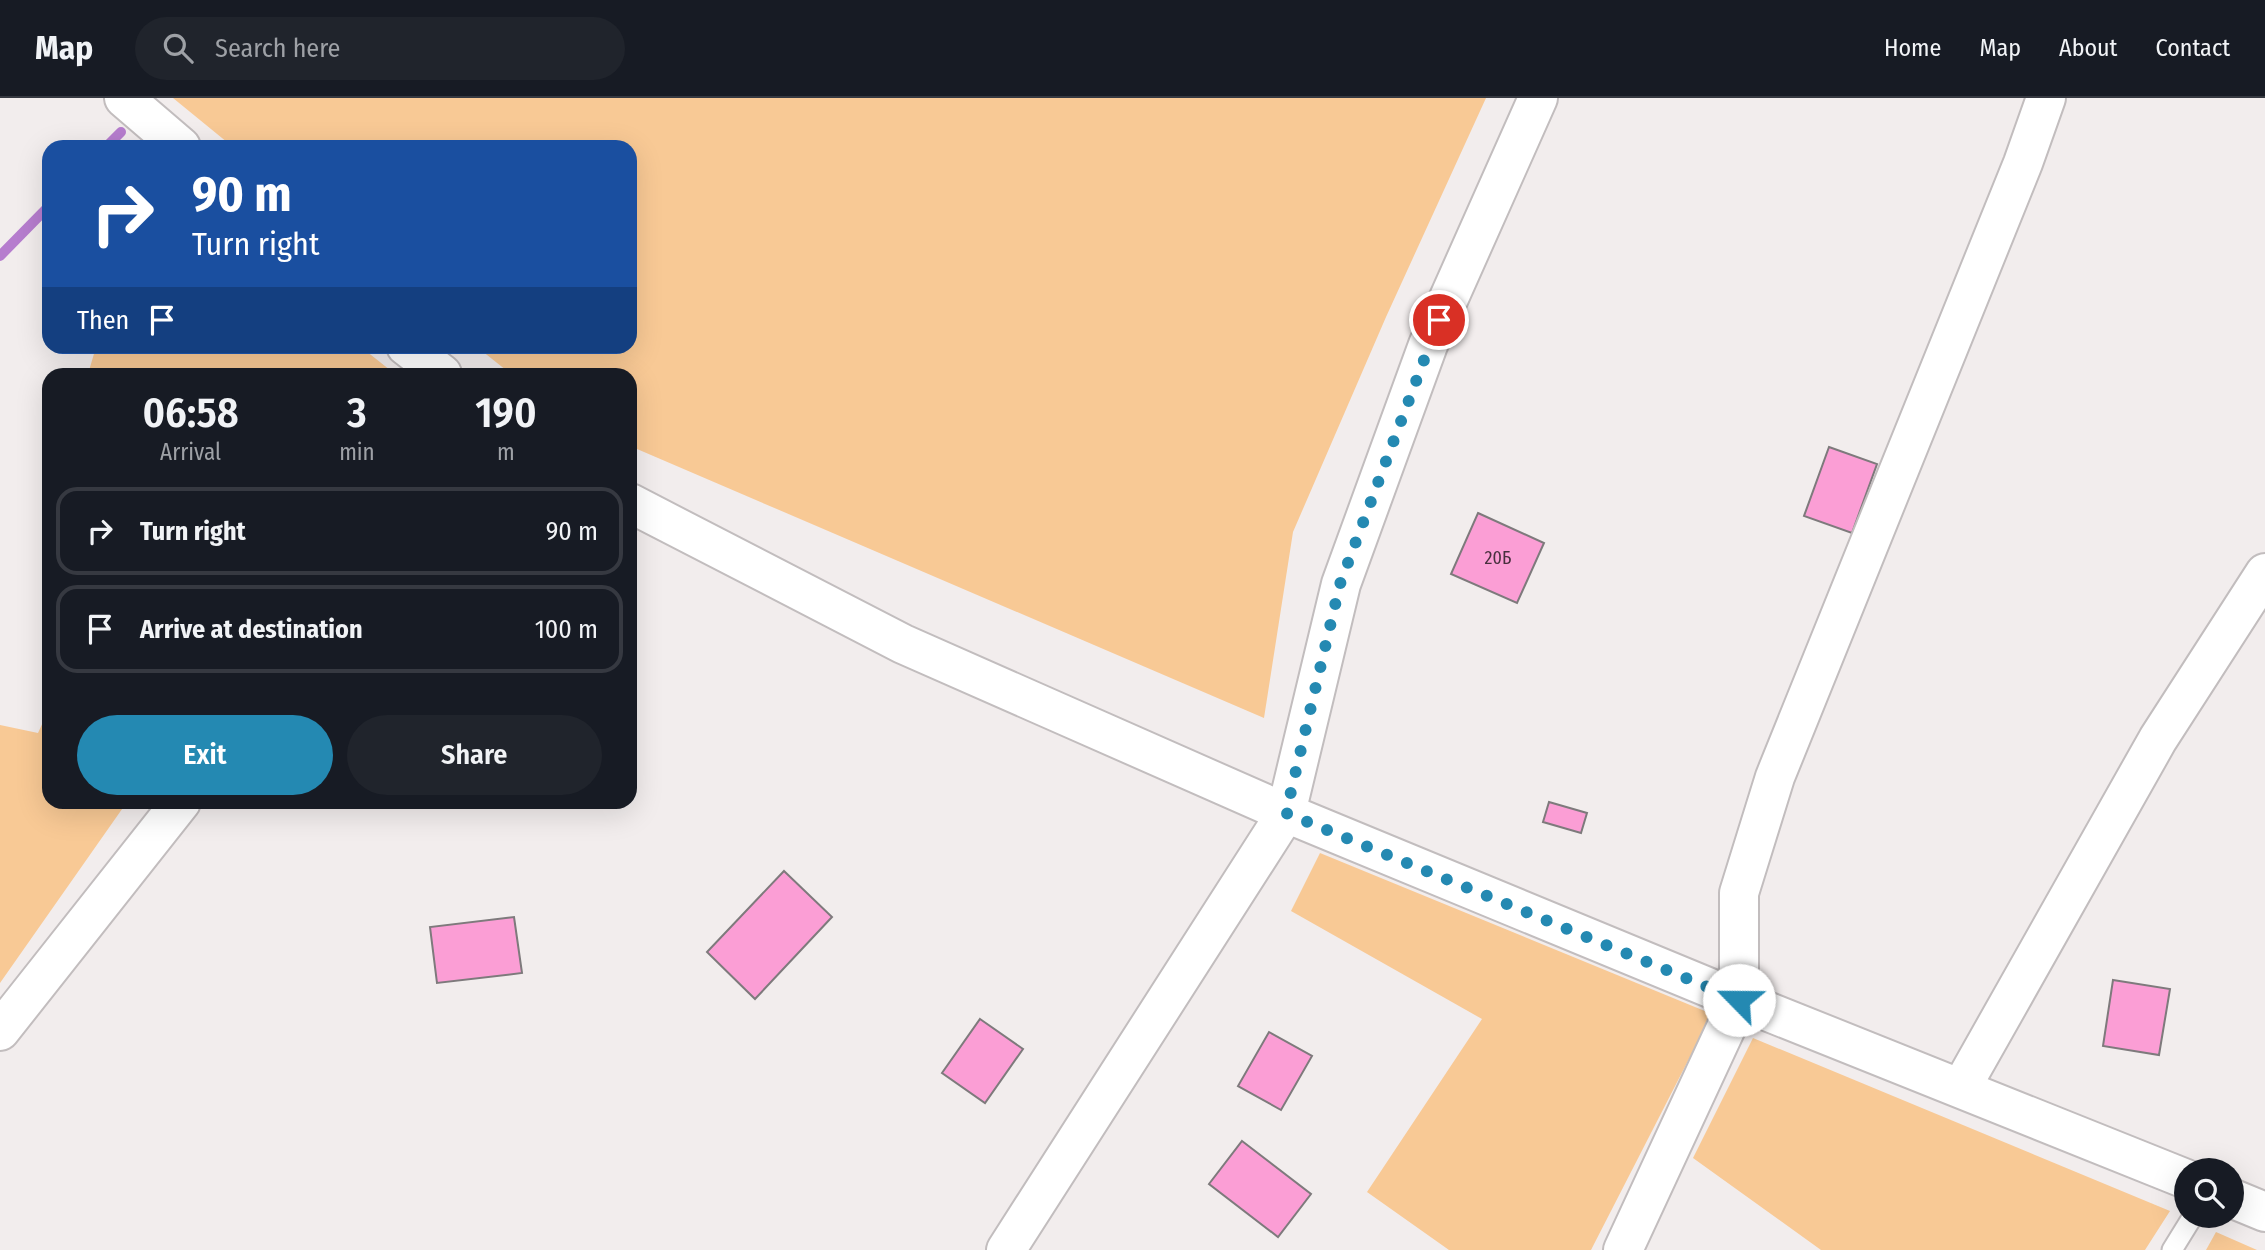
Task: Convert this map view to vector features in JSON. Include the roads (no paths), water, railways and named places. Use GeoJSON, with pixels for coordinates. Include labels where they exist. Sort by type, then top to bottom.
{"type":"FeatureCollection","features":[{"type":"Feature","properties":{"kind":"street"},"geometry":{"type":"LineString","coordinates":[[124,98],[173,140]]}},
{"type":"Feature","properties":{"kind":"street"},"geometry":{"type":"LineString","coordinates":[[1006,1250],[1286,813],[1340,584],[1429,345],[1538,98]]}},
{"type":"Feature","properties":{"kind":"street"},"geometry":{"type":"LineString","coordinates":[[1623,1250],[1739,1000],[1739,893],[1774,777],[2018,176],[2046,98]]}},
{"type":"Feature","properties":{"kind":"street"},"geometry":{"type":"LineString","coordinates":[[416,354],[434,368]]}},
{"type":"Feature","properties":{"kind":"street"},"geometry":{"type":"LineString","coordinates":[[637,506],[903,644],[1286,813],[1739,1000],[2174,1174]]}},
{"type":"Feature","properties":{"kind":"street"},"geometry":{"type":"LineString","coordinates":[[1961,1088],[2158,739],[2265,573]]}},
{"type":"Feature","properties":{"kind":"street"},"geometry":{"type":"LineString","coordinates":[[0,1031],[175,809]]}},
{"type":"Feature","properties":{"kind":"street"},"geometry":{"type":"LineString","coordinates":[[2244,1203],[2265,1212]]}},
{"type":"Feature","properties":{"kind":"lane"},"geometry":{"type":"LineString","coordinates":[[2172,1250],[2186,1228]]}},
{"type":"Feature","properties":{"kind":"waterway"},"geometry":{"type":"LineString","coordinates":[[113,140],[121,132]]}},
{"type":"Feature","properties":{"kind":"waterway"},"geometry":{"type":"LineString","coordinates":[[0,256],[42,213]]}}]}
